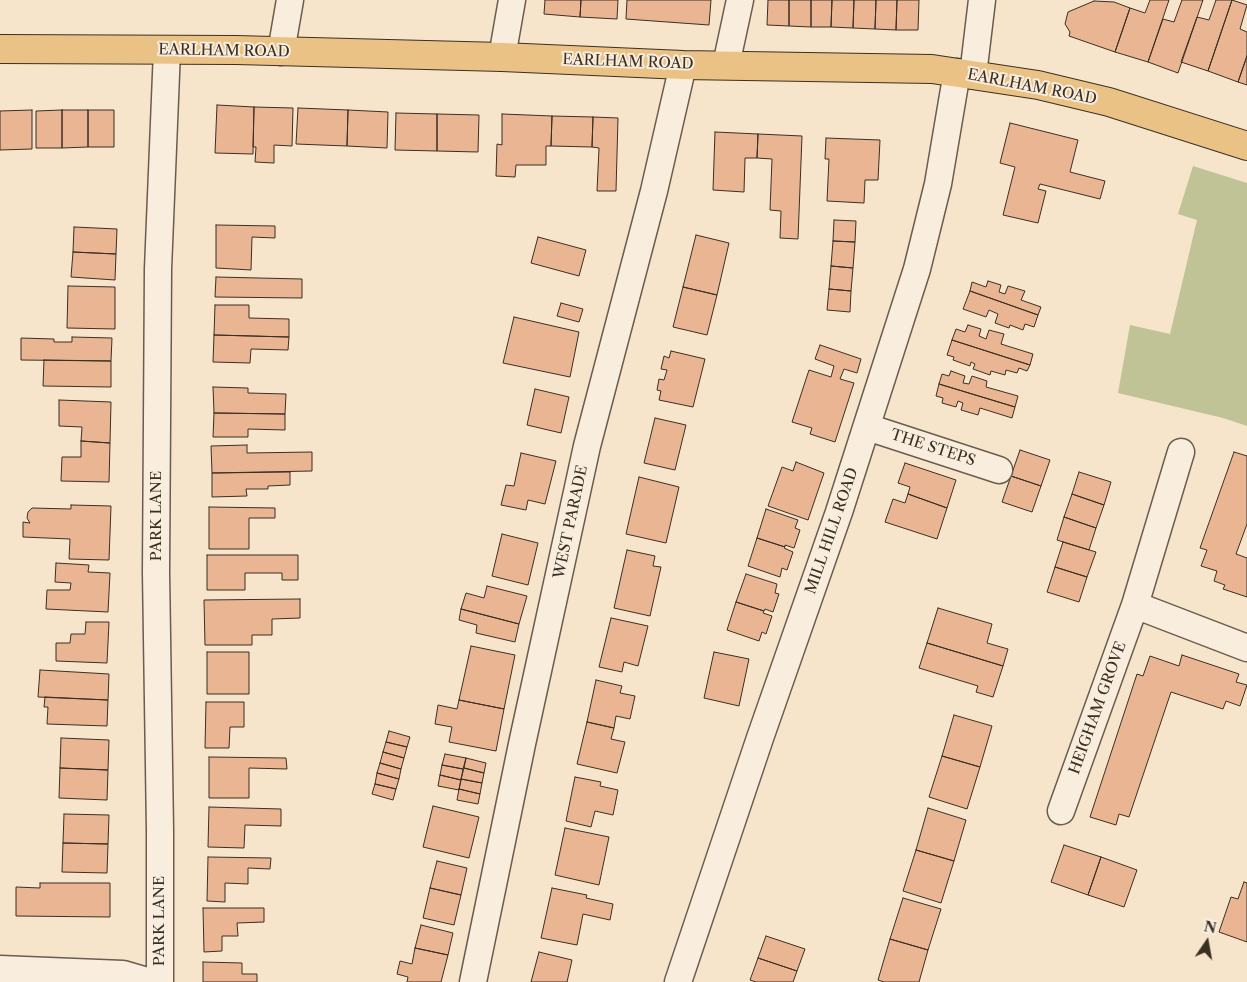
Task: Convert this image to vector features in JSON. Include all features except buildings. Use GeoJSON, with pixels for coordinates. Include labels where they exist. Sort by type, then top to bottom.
{"type":"FeatureCollection","features":[{"type":"Feature","properties":{"kind":"main road","name":"EARLHAM ROAD"},"geometry":{"type":"LineString","coordinates":[[0,49],[281,52],[502,57],[683,65],[932,69],[1038,85],[1109,102],[1247,146]]}},
{"type":"Feature","properties":{"kind":"street"},"geometry":{"type":"LineString","coordinates":[[281,52],[290,0]]}},
{"type":"Feature","properties":{"kind":"street"},"geometry":{"type":"LineString","coordinates":[[502,57],[512,0]]}},
{"type":"Feature","properties":{"kind":"street"},"geometry":{"type":"LineString","coordinates":[[726,65],[740,0]]}},
{"type":"Feature","properties":{"kind":"street","name":"MILL HILL ROAD"},"geometry":{"type":"LineString","coordinates":[[678,982],[839,512],[917,269],[982,0]]}},
{"type":"Feature","properties":{"kind":"street","name":"PARK LANE"},"geometry":{"type":"LineString","coordinates":[[160,982],[156,572],[158,269],[167,50]]}},
{"type":"Feature","properties":{"kind":"street","name":"WEST PARADE"},"geometry":{"type":"LineString","coordinates":[[473,982],[524,734],[587,446],[654,191],[683,65]]}},
{"type":"Feature","properties":{"kind":"street","name":"THE STEPS"},"geometry":{"type":"LineString","coordinates":[[866,426],[999,470]]}},
{"type":"Feature","properties":{"kind":"street","name":"HEIGHAM GROVE"},"geometry":{"type":"LineString","coordinates":[[1061,811],[1135,605],[1181,452]]}},
{"type":"Feature","properties":{"kind":"street"},"geometry":{"type":"LineString","coordinates":[[1135,605],[1247,648]]}},
{"type":"Feature","properties":{"kind":"street"},"geometry":{"type":"LineString","coordinates":[[0,969],[26,976],[123,974],[160,982]]}},
{"type":"Feature","properties":{"kind":"green space"},"geometry":{"type":"Polygon","coordinates":[[[1193,166],[1247,183],[1247,426],[1223,418],[1118,393],[1130,325],[1170,334],[1197,220],[1178,214],[1193,166]]]}}]}
